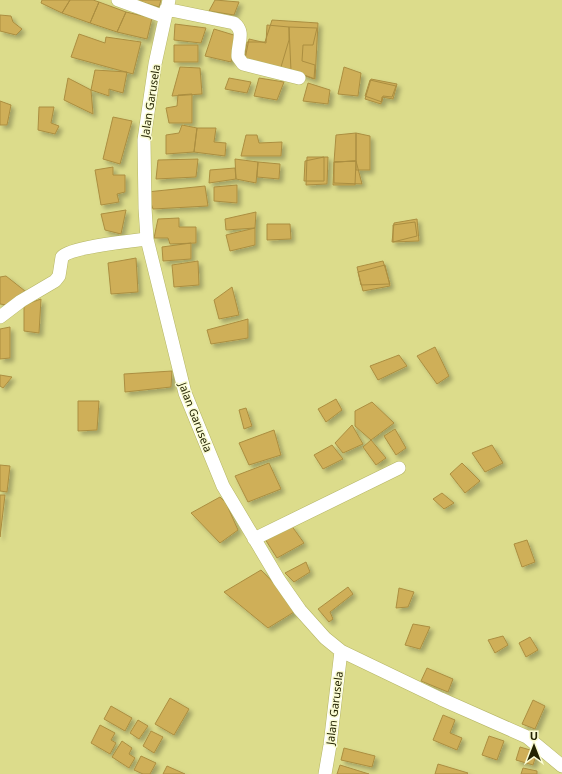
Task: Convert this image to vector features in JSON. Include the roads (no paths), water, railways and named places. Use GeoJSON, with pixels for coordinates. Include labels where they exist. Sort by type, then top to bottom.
{"type":"FeatureCollection","features":[{"type":"Feature","properties":{"kind":"street"},"geometry":{"type":"LineString","coordinates":[[118,0],[167,8],[234,22],[239,27],[241,34],[238,57],[243,64],[299,78]]}},
{"type":"Feature","properties":{"kind":"street","name":"Jalan Garusela"},"geometry":{"type":"LineString","coordinates":[[167,8],[144,140],[147,239],[185,393],[223,486],[279,580],[300,610],[325,638],[341,651],[330,745],[325,774]]}},
{"type":"Feature","properties":{"kind":"street"},"geometry":{"type":"LineString","coordinates":[[0,317],[20,301],[55,281],[59,276],[62,257],[68,253],[103,245],[147,239]]}},
{"type":"Feature","properties":{"kind":"street"},"geometry":{"type":"LineString","coordinates":[[254,539],[399,468]]}},
{"type":"Feature","properties":{"kind":"street"},"geometry":{"type":"LineString","coordinates":[[341,651],[441,699],[527,737],[562,766]]}}]}
